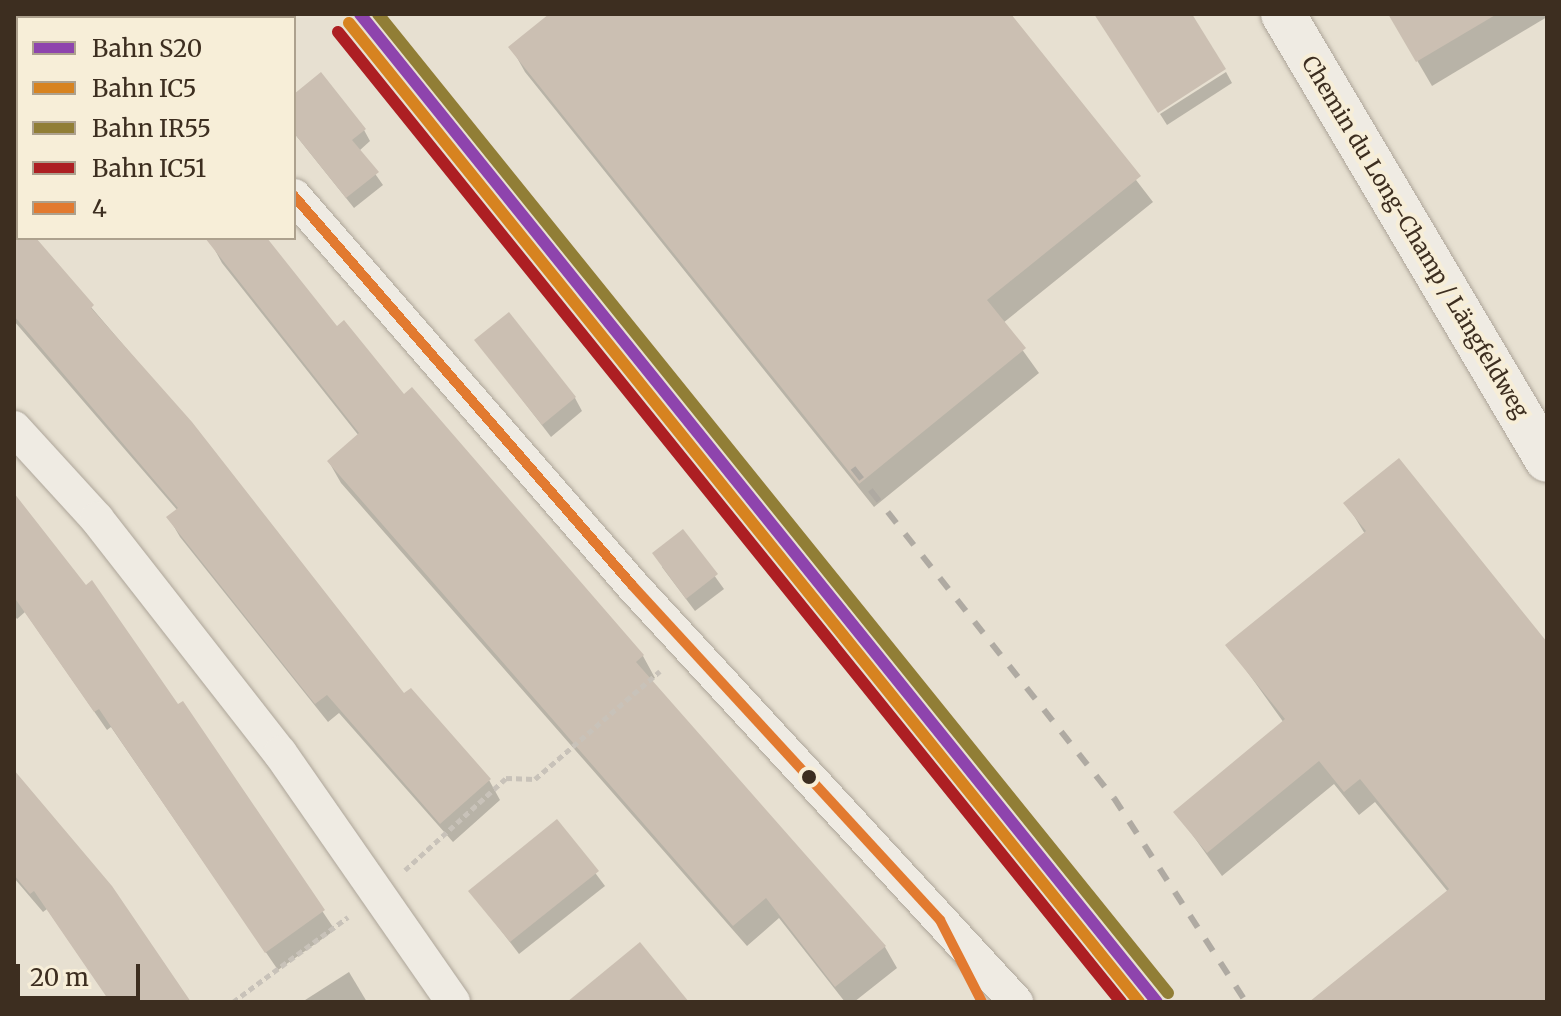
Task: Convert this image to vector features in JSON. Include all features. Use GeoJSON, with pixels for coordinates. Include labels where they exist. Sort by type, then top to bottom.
{"type":"FeatureCollection","features":[{"type":"Feature","properties":{"kind":"main road","name":"Chemin du Long-Champ / Längfeldweg"},"geometry":{"type":"LineString","coordinates":[[1283,14],[1547,460]]}},
{"type":"Feature","properties":{"kind":"street"},"geometry":{"type":"LineString","coordinates":[[296,198],[632,585],[1016,1002]]}},
{"type":"Feature","properties":{"kind":"street"},"geometry":{"type":"LineString","coordinates":[[14,428],[145,580],[280,753],[453,1002]]}},
{"type":"Feature","properties":{"kind":"street"},"geometry":{"type":"LineString","coordinates":[[940,920],[982,1002]]}},
{"type":"Feature","properties":{"kind":"path"},"geometry":{"type":"LineString","coordinates":[[233,1002],[378,895],[506,778],[535,779],[667,666]]}},
{"type":"Feature","properties":{"kind":"building"},"geometry":{"type":"Polygon","coordinates":[[[549,14],[1011,14],[1141,176],[987,300],[1026,348],[859,484],[508,47],[549,14]]]}},
{"type":"Feature","properties":{"kind":"building"},"geometry":{"type":"Polygon","coordinates":[[[1094,14],[1192,14],[1226,69],[1158,113],[1094,14]]]}},
{"type":"Feature","properties":{"kind":"building"},"geometry":{"type":"Polygon","coordinates":[[[1388,14],[1497,14],[1416,62],[1388,14]]]}},
{"type":"Feature","properties":{"kind":"building"},"geometry":{"type":"Polygon","coordinates":[[[321,72],[366,129],[352,140],[379,172],[346,198],[296,136],[296,92],[321,72]]]}},
{"type":"Feature","properties":{"kind":"building"},"geometry":{"type":"Polygon","coordinates":[[[14,213],[16,240],[38,240],[94,305],[91,308],[192,422],[404,693],[411,688],[491,779],[440,824],[327,695],[315,704],[166,517],[178,508],[14,316],[14,213]]]}},
{"type":"Feature","properties":{"kind":"building"},"geometry":{"type":"Polygon","coordinates":[[[207,240],[269,240],[337,326],[344,320],[404,394],[412,387],[644,655],[636,662],[886,946],[835,987],[766,898],[733,926],[327,461],[359,433],[207,240]]]}},
{"type":"Feature","properties":{"kind":"building"},"geometry":{"type":"Polygon","coordinates":[[[509,312],[576,397],[542,425],[474,340],[509,312]]]}},
{"type":"Feature","properties":{"kind":"building"},"geometry":{"type":"Polygon","coordinates":[[[1399,458],[1547,642],[1547,1002],[1309,1002],[1449,889],[1360,779],[1344,792],[1319,761],[1207,853],[1173,812],[1285,719],[1225,645],[1366,531],[1343,503],[1399,458]]]}},
{"type":"Feature","properties":{"kind":"building"},"geometry":{"type":"Polygon","coordinates":[[[14,493],[86,585],[92,580],[178,704],[183,701],[325,910],[265,953],[99,709],[94,712],[14,597],[14,493]]]}},
{"type":"Feature","properties":{"kind":"building"},"geometry":{"type":"Polygon","coordinates":[[[683,529],[718,574],[686,599],[652,553],[683,529]]]}},
{"type":"Feature","properties":{"kind":"building"},"geometry":{"type":"Polygon","coordinates":[[[14,770],[112,886],[191,1002],[110,1002],[34,891],[30,894],[14,875],[14,770]]]}},
{"type":"Feature","properties":{"kind":"building"},"geometry":{"type":"Polygon","coordinates":[[[557,819],[599,871],[510,942],[468,891],[557,819]]]}},
{"type":"Feature","properties":{"kind":"building"},"geometry":{"type":"Polygon","coordinates":[[[640,942],[689,1002],[567,1002],[640,942]]]}},
{"type":"Feature","properties":{"kind":"railway"},"geometry":{"type":"LineString","coordinates":[[853,468],[1114,798],[1246,1002]]}},
{"type":"Feature","properties":{"kind":"rail line","name":"S20"},"geometry":{"type":"LineString","coordinates":[[360,14],[1157,1002]]}},
{"type":"Feature","properties":{"kind":"rail line","name":"IR55"},"geometry":{"type":"LineString","coordinates":[[378,14],[1168,993]]}},
{"type":"Feature","properties":{"kind":"rail line","name":"IC5"},"geometry":{"type":"LineString","coordinates":[[349,23],[1139,1002]]}},
{"type":"Feature","properties":{"kind":"rail line","name":"IC51"},"geometry":{"type":"LineString","coordinates":[[338,32],[1121,1002]]}},
{"type":"Feature","properties":{"kind":"transit line","name":"4"},"geometry":{"type":"LineString","coordinates":[[296,198],[632,585],[940,920],[982,1002]]}}]}
